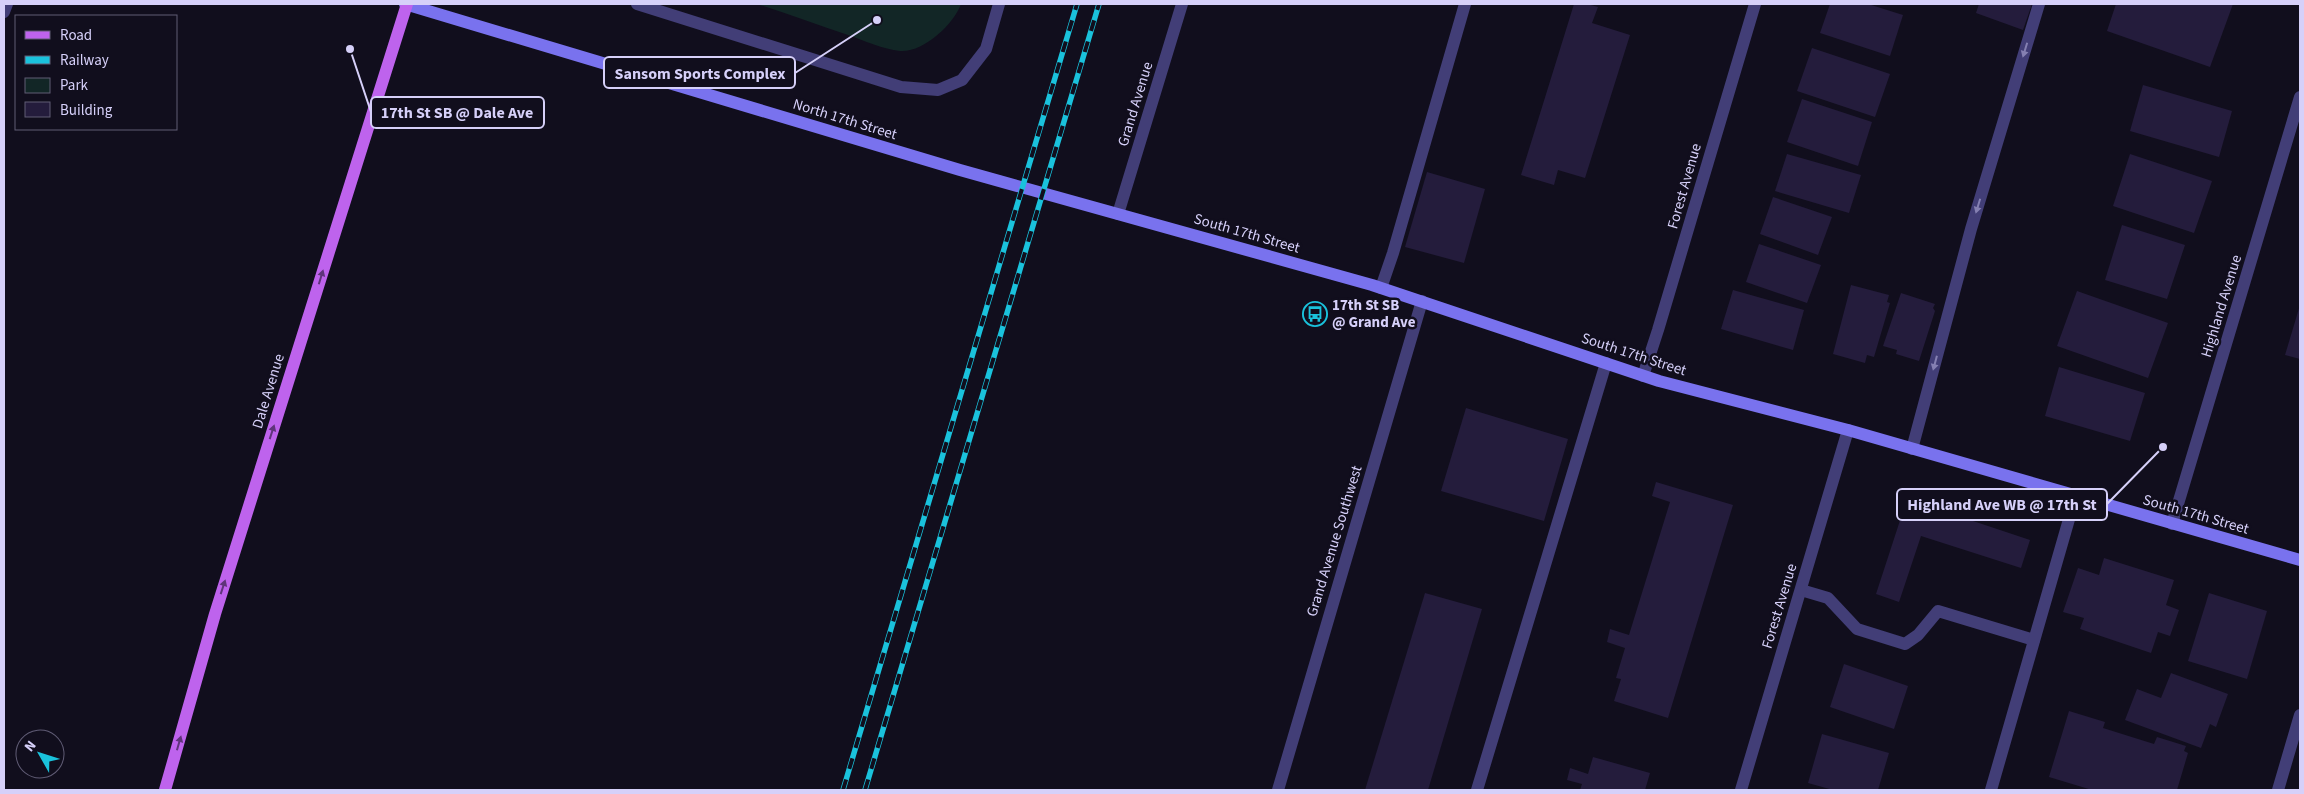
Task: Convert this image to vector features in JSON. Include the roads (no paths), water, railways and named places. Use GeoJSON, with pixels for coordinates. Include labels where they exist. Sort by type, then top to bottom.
{"type":"FeatureCollection","features":[{"type":"Feature","properties":{"kind":"main road","name":"North 17th Street"},"geometry":{"type":"LineString","coordinates":[[406,4],[960,170]]}},
{"type":"Feature","properties":{"kind":"main road","name":"Dale Avenue"},"geometry":{"type":"LineString","coordinates":[[165,790],[215,614],[406,4]]}},
{"type":"Feature","properties":{"kind":"main road","name":"South 17th Street"},"geometry":{"type":"LineString","coordinates":[[960,170],[1381,288],[1643,376],[1848,430],[2300,560]]}},
{"type":"Feature","properties":{"kind":"street"},"geometry":{"type":"LineString","coordinates":[[4,12],[6,4]]}},
{"type":"Feature","properties":{"kind":"street"},"geometry":{"type":"LineString","coordinates":[[637,4],[902,87],[938,90],[962,80],[986,49],[999,4]]}},
{"type":"Feature","properties":{"kind":"street","name":"Grand Avenue"},"geometry":{"type":"LineString","coordinates":[[1118,214],[1182,4]]}},
{"type":"Feature","properties":{"kind":"street"},"geometry":{"type":"LineString","coordinates":[[1381,288],[1465,4]]}},
{"type":"Feature","properties":{"kind":"street","name":"Forest Avenue"},"geometry":{"type":"LineString","coordinates":[[1643,376],[1755,4]]}},
{"type":"Feature","properties":{"kind":"street"},"geometry":{"type":"LineString","coordinates":[[1912,449],[1971,229],[2039,4]]}},
{"type":"Feature","properties":{"kind":"street","name":"Highland Avenue"},"geometry":{"type":"LineString","coordinates":[[2172,524],[2300,97]]}},
{"type":"Feature","properties":{"kind":"street","name":"Grand Avenue Southwest"},"geometry":{"type":"LineString","coordinates":[[1278,790],[1422,301]]}},
{"type":"Feature","properties":{"kind":"street"},"geometry":{"type":"LineString","coordinates":[[1477,790],[1606,363]]}},
{"type":"Feature","properties":{"kind":"street","name":"Forest Avenue"},"geometry":{"type":"LineString","coordinates":[[1741,790],[1848,430]]}},
{"type":"Feature","properties":{"kind":"street"},"geometry":{"type":"LineString","coordinates":[[1991,790],[2076,495]]}},
{"type":"Feature","properties":{"kind":"street"},"geometry":{"type":"LineString","coordinates":[[1800,590],[1828,598],[1856,629],[1905,644],[1918,635],[1938,611],[2034,640]]}},
{"type":"Feature","properties":{"kind":"street"},"geometry":{"type":"LineString","coordinates":[[2278,790],[2300,715]]}},
{"type":"Feature","properties":{"kind":"railway"},"geometry":{"type":"LineString","coordinates":[[843,790],[1077,4]]}},
{"type":"Feature","properties":{"kind":"railway"},"geometry":{"type":"LineString","coordinates":[[865,790],[1099,4]]}},
{"type":"Feature","properties":{"kind":"place","name":"Sansom Sports Complex"},"geometry":{"type":"Point","coordinates":[877,20]}},
{"type":"Feature","properties":{"kind":"place","name":"17th St SB @ Dale Ave"},"geometry":{"type":"Point","coordinates":[350,49]}},
{"type":"Feature","properties":{"kind":"place","name":"17th St SB @ Grand Ave"},"geometry":{"type":"Point","coordinates":[1315,314]}},
{"type":"Feature","properties":{"kind":"place","name":"Highland Ave WB @ 17th St"},"geometry":{"type":"Point","coordinates":[2163,447]}}]}
